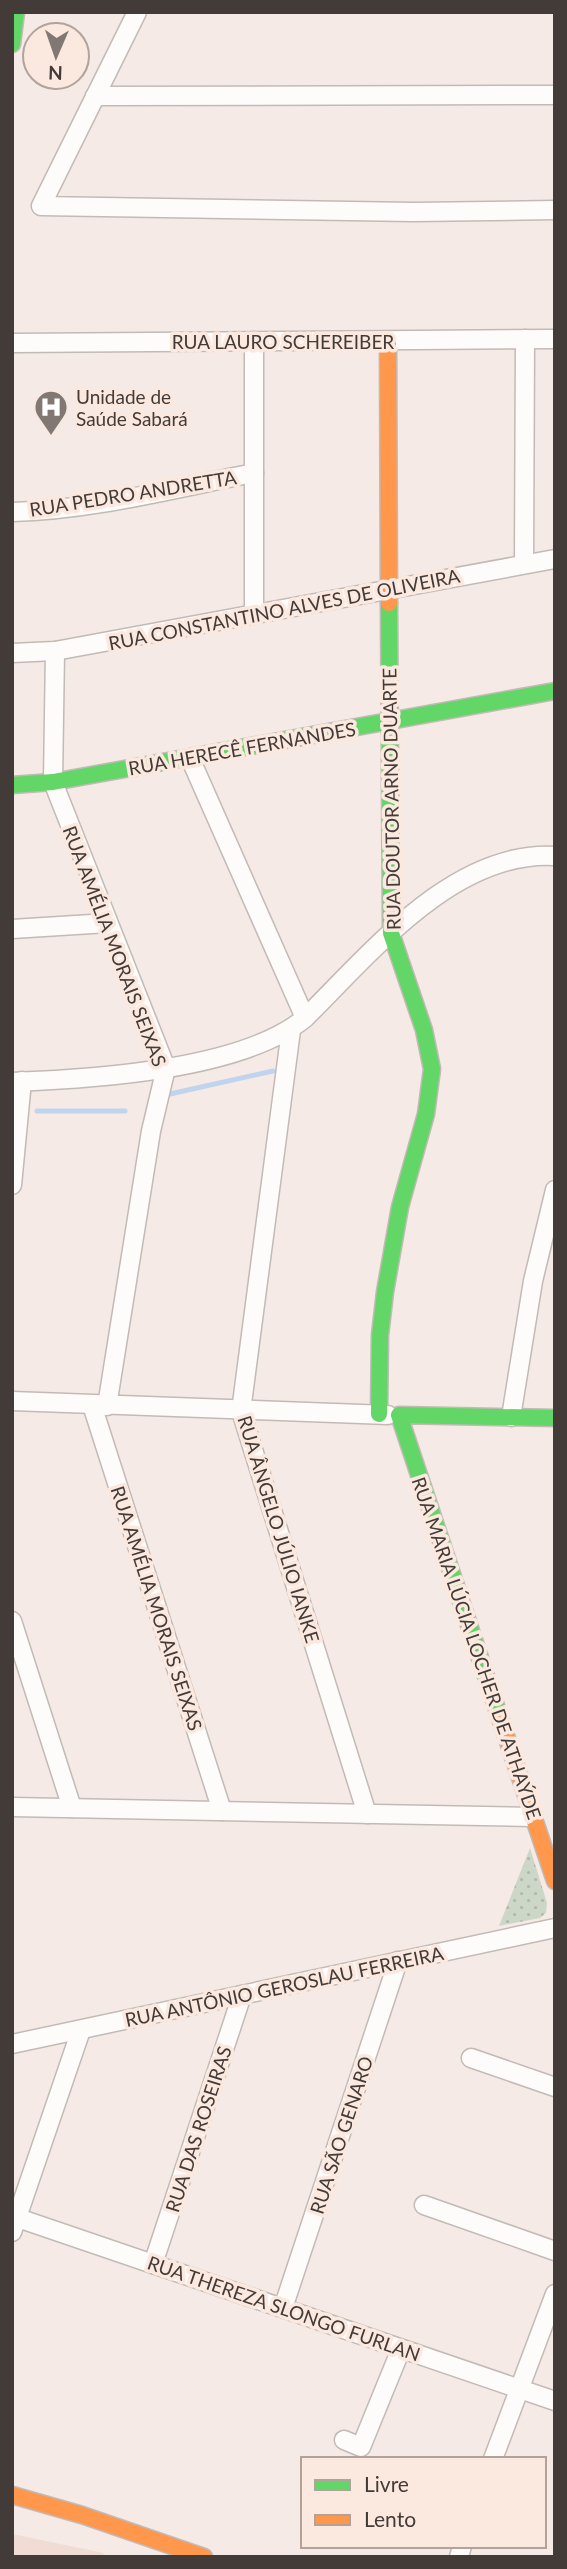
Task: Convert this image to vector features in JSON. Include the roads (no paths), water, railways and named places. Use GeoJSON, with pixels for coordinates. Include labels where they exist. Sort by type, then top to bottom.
{"type":"FeatureCollection","features":[{"type":"Feature","properties":{"kind":"street"},"geometry":{"type":"LineString","coordinates":[[15,28],[31,12]]}},
{"type":"Feature","properties":{"kind":"street"},"geometry":{"type":"LineString","coordinates":[[137,12],[41,206],[413,212],[555,210]]}},
{"type":"Feature","properties":{"kind":"street"},"geometry":{"type":"LineString","coordinates":[[95,96],[555,94]]}},
{"type":"Feature","properties":{"kind":"street"},"geometry":{"type":"LineString","coordinates":[[524,564],[525,339]]}},
{"type":"Feature","properties":{"kind":"street","name":"RUA LAURO SCHEREIBER"},"geometry":{"type":"LineString","coordinates":[[12,343],[555,339]]}},
{"type":"Feature","properties":{"kind":"street","name":"RUA DOUTOR ARNO DUARTE"},"geometry":{"type":"LineString","coordinates":[[379,1414],[380,1335],[385,1292],[400,1207],[426,1114],[432,1069],[424,1030],[391,933],[388,340]]}},
{"type":"Feature","properties":{"kind":"street"},"geometry":{"type":"LineString","coordinates":[[254,341],[254,614]]}},
{"type":"Feature","properties":{"kind":"street","name":"RUA PEDRO ANDRETTA"},"geometry":{"type":"LineString","coordinates":[[12,512],[89,505],[254,473]]}},
{"type":"Feature","properties":{"kind":"street","name":"RUA CONSTANTINO ALVES DE OLIVEIRA"},"geometry":{"type":"LineString","coordinates":[[12,653],[55,651],[555,559]]}},
{"type":"Feature","properties":{"kind":"street","name":"RUA AMÉLIA MORAIS SEIXAS"},"geometry":{"type":"LineString","coordinates":[[55,651],[53,782],[166,1068],[151,1131],[99,1405],[222,1811]]}},
{"type":"Feature","properties":{"kind":"street","name":"RUA HERECÊ FERNANDES"},"geometry":{"type":"LineString","coordinates":[[12,785],[53,782],[555,691]]}},
{"type":"Feature","properties":{"kind":"street"},"geometry":{"type":"LineString","coordinates":[[190,758],[305,1018]]}},
{"type":"Feature","properties":{"kind":"street"},"geometry":{"type":"LineString","coordinates":[[12,1185],[17,1081],[98,1077],[166,1068],[237,1050],[291,1030],[391,933],[429,902],[488,867],[522,857],[555,856]]}},
{"type":"Feature","properties":{"kind":"street"},"geometry":{"type":"LineString","coordinates":[[12,929],[108,923]]}},
{"type":"Feature","properties":{"kind":"street","name":"RUA ÂNGELO JÚLIO IANKE"},"geometry":{"type":"LineString","coordinates":[[291,1030],[241,1411],[367,1814]]}},
{"type":"Feature","properties":{"kind":"street"},"geometry":{"type":"LineString","coordinates":[[511,1417],[533,1282],[555,1190]]}},
{"type":"Feature","properties":{"kind":"street"},"geometry":{"type":"LineString","coordinates":[[12,1401],[241,1411],[555,1418]]}},
{"type":"Feature","properties":{"kind":"street","name":"RUA MARIA LÚCIA LOCHER DE ATHAÝDE"},"geometry":{"type":"LineString","coordinates":[[399,1415],[555,1881]]}},
{"type":"Feature","properties":{"kind":"street"},"geometry":{"type":"LineString","coordinates":[[12,1621],[72,1808]]}},
{"type":"Feature","properties":{"kind":"street"},"geometry":{"type":"LineString","coordinates":[[12,1807],[533,1817]]}},
{"type":"Feature","properties":{"kind":"street","name":"RUA ANTÔNIO GEROSLAU FERREIRA"},"geometry":{"type":"LineString","coordinates":[[12,2044],[555,1928]]}},
{"type":"Feature","properties":{"kind":"street","name":"RUA SÃO GENARO"},"geometry":{"type":"LineString","coordinates":[[283,2308],[398,1961]]}},
{"type":"Feature","properties":{"kind":"street","name":"RUA DAS ROSEIRAS"},"geometry":{"type":"LineString","coordinates":[[153,2264],[242,1995]]}},
{"type":"Feature","properties":{"kind":"street"},"geometry":{"type":"LineString","coordinates":[[14,2222],[80,2030]]}},
{"type":"Feature","properties":{"kind":"street"},"geometry":{"type":"LineString","coordinates":[[471,2058],[555,2087]]}},
{"type":"Feature","properties":{"kind":"street"},"geometry":{"type":"LineString","coordinates":[[424,2205],[555,2251]]}},
{"type":"Feature","properties":{"kind":"street","name":"RUA THEREZA SLONGO FURLAN"},"geometry":{"type":"LineString","coordinates":[[14,2222],[153,2264],[555,2401]]}},
{"type":"Feature","properties":{"kind":"street"},"geometry":{"type":"LineString","coordinates":[[494,2457],[555,2294]]}},
{"type":"Feature","properties":{"kind":"street"},"geometry":{"type":"LineString","coordinates":[[344,2440],[361,2447],[401,2349]]}},
{"type":"Feature","properties":{"kind":"street"},"geometry":{"type":"LineString","coordinates":[[12,2496],[137,2540],[204,2557]]}},
{"type":"Feature","properties":{"kind":"waterway"},"geometry":{"type":"LineString","coordinates":[[170,1094],[273,1071]]}},
{"type":"Feature","properties":{"kind":"waterway"},"geometry":{"type":"LineString","coordinates":[[37,1111],[125,1111]]}},
{"type":"Feature","properties":{"kind":"place","name":"Unidade de Saúde Sabará"},"geometry":{"type":"Point","coordinates":[51,437]}}]}
